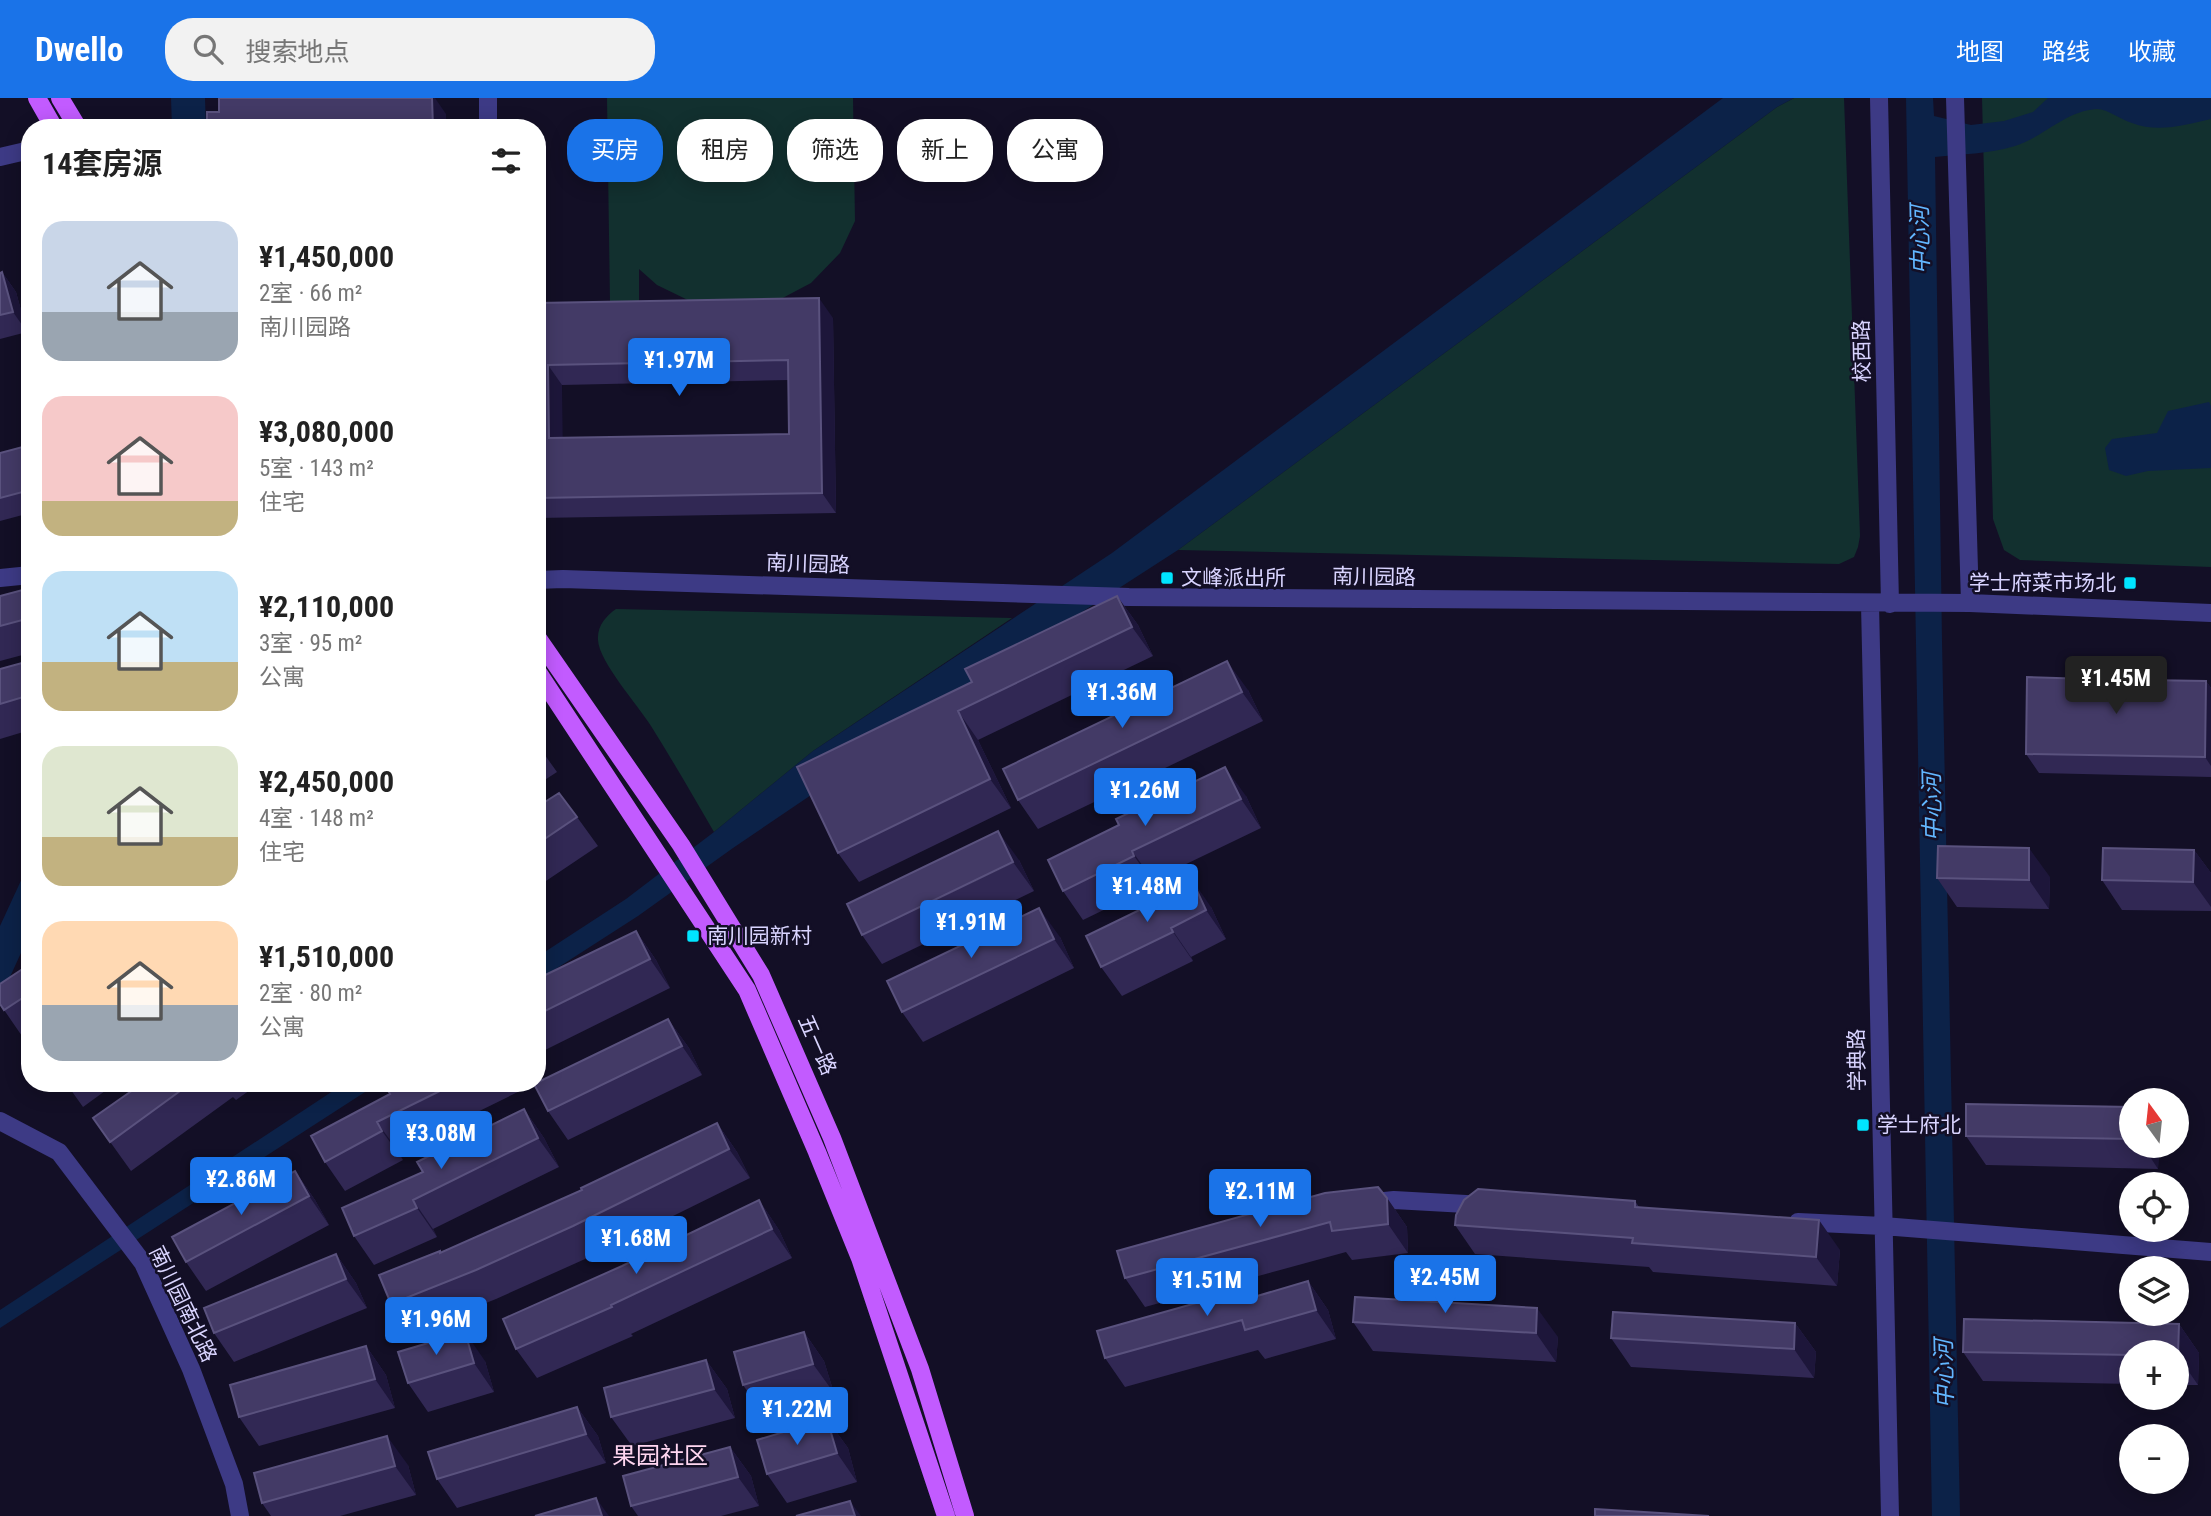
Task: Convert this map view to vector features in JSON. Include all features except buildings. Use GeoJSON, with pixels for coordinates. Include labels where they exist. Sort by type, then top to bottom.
{"type":"FeatureCollection","features":[{"type":"Feature","properties":{"kind":"main road"},"geometry":{"type":"LineString","coordinates":[[37,98],[49,119]]}},
{"type":"Feature","properties":{"kind":"main road"},"geometry":{"type":"LineString","coordinates":[[60,98],[73,119]]}},
{"type":"Feature","properties":{"kind":"main road","name":"五一路"},"geometry":{"type":"LineString","coordinates":[[546,650],[681,845],[761,975],[832,1138],[920,1369],[965,1516]]}},
{"type":"Feature","properties":{"kind":"main road","name":"五一路"},"geometry":{"type":"LineString","coordinates":[[546,684],[747,990],[860,1258],[946,1516]]}},
{"type":"Feature","properties":{"kind":"street"},"geometry":{"type":"LineString","coordinates":[[488,98],[488,119]]}},
{"type":"Feature","properties":{"kind":"street","name":"校西路"},"geometry":{"type":"LineString","coordinates":[[1879,98],[1895,604]]}},
{"type":"Feature","properties":{"kind":"street"},"geometry":{"type":"LineString","coordinates":[[1955,98],[1958,160],[1961,603]]}},
{"type":"Feature","properties":{"kind":"street"},"geometry":{"type":"LineString","coordinates":[[0,157],[21,152]]}},
{"type":"Feature","properties":{"kind":"street"},"geometry":{"type":"LineString","coordinates":[[0,578],[21,576]]}},
{"type":"Feature","properties":{"kind":"street","name":"南川园路"},"geometry":{"type":"LineString","coordinates":[[546,580],[1129,597],[1961,603],[2211,613]]}},
{"type":"Feature","properties":{"kind":"street","name":"学典路"},"geometry":{"type":"LineString","coordinates":[[1870,604],[1889,1516]]}},
{"type":"Feature","properties":{"kind":"street","name":"南川园南北路"},"geometry":{"type":"LineString","coordinates":[[0,1121],[59,1152],[143,1263],[191,1369],[234,1484],[240,1516]]}},
{"type":"Feature","properties":{"kind":"street"},"geometry":{"type":"LineString","coordinates":[[1348,1205],[1394,1200],[1506,1206]]}},
{"type":"Feature","properties":{"kind":"street"},"geometry":{"type":"LineString","coordinates":[[1785,1221],[1883,1226],[2211,1252]]}},
{"type":"Feature","properties":{"kind":"green space"},"geometry":{"type":"Polygon","coordinates":[[[607,98],[853,98],[853,119],[787,119],[787,182],[854,182],[855,221],[840,253],[811,283],[775,302],[694,303],[657,285],[639,269],[639,302],[610,303],[608,182],[663,182],[663,119],[607,119],[607,98]]]}},
{"type":"Feature","properties":{"kind":"green space"},"geometry":{"type":"Polygon","coordinates":[[[1794,98],[1844,98],[1860,536],[1854,557],[1839,564],[1178,550],[1777,107],[1794,98]]]}},
{"type":"Feature","properties":{"kind":"green space"},"geometry":{"type":"Polygon","coordinates":[[[1982,98],[2211,98],[2211,567],[2020,560],[2004,550],[1993,519],[1982,98]]]}},
{"type":"Feature","properties":{"kind":"green space"},"geometry":{"type":"Polygon","coordinates":[[[616,609],[1012,618],[813,751],[714,832],[651,726],[612,671],[600,649],[598,635],[601,626],[616,609]]]}},
{"type":"Feature","properties":{"kind":"water"},"geometry":{"type":"Polygon","coordinates":[[[171,98],[205,98],[206,119],[172,119],[171,98]]]}},
{"type":"Feature","properties":{"kind":"water"},"geometry":{"type":"Polygon","coordinates":[[[1723,98],[1794,98],[1777,107],[1178,550],[1068,621],[733,848],[638,916],[546,975],[546,951],[626,899],[813,751],[1112,553],[1723,98]]]}},
{"type":"Feature","properties":{"kind":"water","name":"中心河"},"geometry":{"type":"Polygon","coordinates":[[[1906,98],[1933,98],[1934,116],[1971,125],[2004,121],[2033,112],[2048,98],[2211,98],[2211,119],[2191,124],[2162,128],[2142,126],[2097,109],[2075,114],[2026,142],[2005,149],[1935,157],[1960,1516],[1932,1516],[1906,98]]]}},
{"type":"Feature","properties":{"kind":"water"},"geometry":{"type":"Polygon","coordinates":[[[2209,402],[2211,468],[2148,471],[2126,476],[2109,470],[2105,448],[2112,439],[2157,433],[2168,411],[2209,402]]]}},
{"type":"Feature","properties":{"kind":"water"},"geometry":{"type":"Polygon","coordinates":[[[21,880],[21,953],[0,999],[0,926],[21,880]]]}},
{"type":"Feature","properties":{"kind":"water"},"geometry":{"type":"Polygon","coordinates":[[[331,1092],[365,1092],[0,1328],[0,1310],[331,1092]]]}},
{"type":"Feature","properties":{"kind":"place","name":"文峰派出所"},"geometry":{"type":"Point","coordinates":[1167,578]}},
{"type":"Feature","properties":{"kind":"place","name":"学士府菜市场北"},"geometry":{"type":"Point","coordinates":[2130,583]}},
{"type":"Feature","properties":{"kind":"place","name":"南川园新村"},"geometry":{"type":"Point","coordinates":[693,936]}},
{"type":"Feature","properties":{"kind":"place","name":"学士府北"},"geometry":{"type":"Point","coordinates":[1863,1125]}},
{"type":"Feature","properties":{"kind":"district","name":"果园社区"},"geometry":{"type":"Point","coordinates":[660,1456]}}]}
